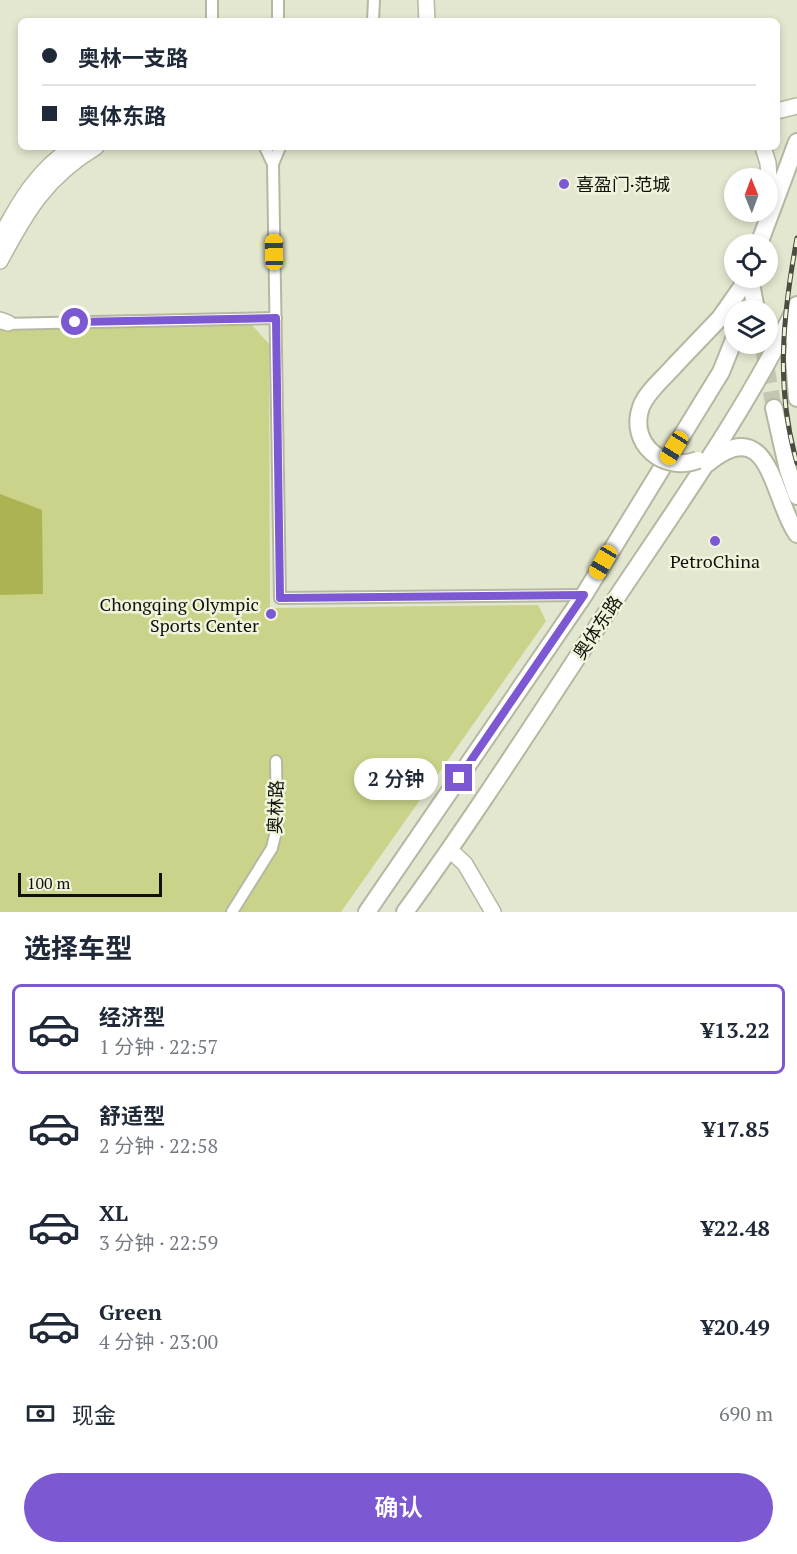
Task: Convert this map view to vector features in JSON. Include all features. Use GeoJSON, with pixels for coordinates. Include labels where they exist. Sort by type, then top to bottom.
{"type":"FeatureCollection","features":[{"type":"Feature","properties":{"kind":"main road"},"geometry":{"type":"LineString","coordinates":[[426,0],[427,18]]}},
{"type":"Feature","properties":{"kind":"main road"},"geometry":{"type":"LineString","coordinates":[[780,110],[797,106]]}},
{"type":"Feature","properties":{"kind":"main road"},"geometry":{"type":"LineString","coordinates":[[778,190],[797,142]]}},
{"type":"Feature","properties":{"kind":"main road"},"geometry":{"type":"LineString","coordinates":[[0,238],[30,185],[47,167],[69,150]]}},
{"type":"Feature","properties":{"kind":"main road"},"geometry":{"type":"LineString","coordinates":[[0,261],[27,211],[40,194],[72,161],[91,150]]}},
{"type":"Feature","properties":{"kind":"main road"},"geometry":{"type":"LineString","coordinates":[[764,150],[768,168]]}},
{"type":"Feature","properties":{"kind":"main road"},"geometry":{"type":"LineString","coordinates":[[742,288],[720,318],[676,364],[642,405],[639,431],[648,449],[660,458],[676,464],[699,465],[728,450],[746,448],[761,455],[797,534]]}},
{"type":"Feature","properties":{"kind":"main road"},"geometry":{"type":"LineString","coordinates":[[699,465],[715,447],[768,364],[797,305]]}},
{"type":"Feature","properties":{"kind":"main road"},"geometry":{"type":"LineString","coordinates":[[797,321],[794,358],[797,398]]}},
{"type":"Feature","properties":{"kind":"main road","name":"奥体东路"},"geometry":{"type":"LineString","coordinates":[[366,912],[584,595],[721,372],[728,354]]}},
{"type":"Feature","properties":{"kind":"main road"},"geometry":{"type":"LineString","coordinates":[[774,408],[788,470],[797,496]]}},
{"type":"Feature","properties":{"kind":"main road","name":"奥体东路"},"geometry":{"type":"LineString","coordinates":[[405,912],[450,850],[699,465]]}},
{"type":"Feature","properties":{"kind":"main road"},"geometry":{"type":"LineString","coordinates":[[450,850],[465,864],[493,912]]}},
{"type":"Feature","properties":{"kind":"street"},"geometry":{"type":"LineString","coordinates":[[212,0],[212,18]]}},
{"type":"Feature","properties":{"kind":"street"},"geometry":{"type":"LineString","coordinates":[[278,0],[278,18]]}},
{"type":"Feature","properties":{"kind":"street"},"geometry":{"type":"LineString","coordinates":[[373,18],[374,0]]}},
{"type":"Feature","properties":{"kind":"street"},"geometry":{"type":"LineString","coordinates":[[266,150],[273,164]]}},
{"type":"Feature","properties":{"kind":"street"},"geometry":{"type":"LineString","coordinates":[[279,150],[273,164],[280,598],[584,595]]}},
{"type":"Feature","properties":{"kind":"street"},"geometry":{"type":"LineString","coordinates":[[3,322],[276,318]]}},
{"type":"Feature","properties":{"kind":"street","name":"奥林路"},"geometry":{"type":"LineString","coordinates":[[232,912],[273,848],[277,827],[276,761]]}},
{"type":"Feature","properties":{"kind":"green space","name":"Chongqing Olympic Sports Center"},"geometry":{"type":"Polygon","coordinates":[[[251,324],[269,344],[270,608],[538,605],[546,621],[341,912],[0,912],[0,328],[251,324]]]}},
{"type":"Feature","properties":{"kind":"green space"},"geometry":{"type":"Polygon","coordinates":[[[0,494],[42,510],[43,594],[0,595],[0,494]]]}},
{"type":"Feature","properties":{"kind":"tunnel"},"geometry":{"type":"LineString","coordinates":[[764,354],[774,408]]}},
{"type":"Feature","properties":{"kind":"railway"},"geometry":{"type":"LineString","coordinates":[[797,238],[788,295],[784,350],[786,406],[797,463]]}},
{"type":"Feature","properties":{"kind":"place","name":"喜盈门·范城"},"geometry":{"type":"Point","coordinates":[564,184]}},
{"type":"Feature","properties":{"kind":"place","name":"PetroChina"},"geometry":{"type":"Point","coordinates":[715,541]}},
{"type":"Feature","properties":{"kind":"place","name":"Chongqing Olympic Sports Center"},"geometry":{"type":"Point","coordinates":[271,614]}},
{"type":"Feature","properties":{"kind":"route"},"geometry":{"type":"LineString","coordinates":[[75,322],[276,318],[280,598],[584,595],[459,778]]}}]}
